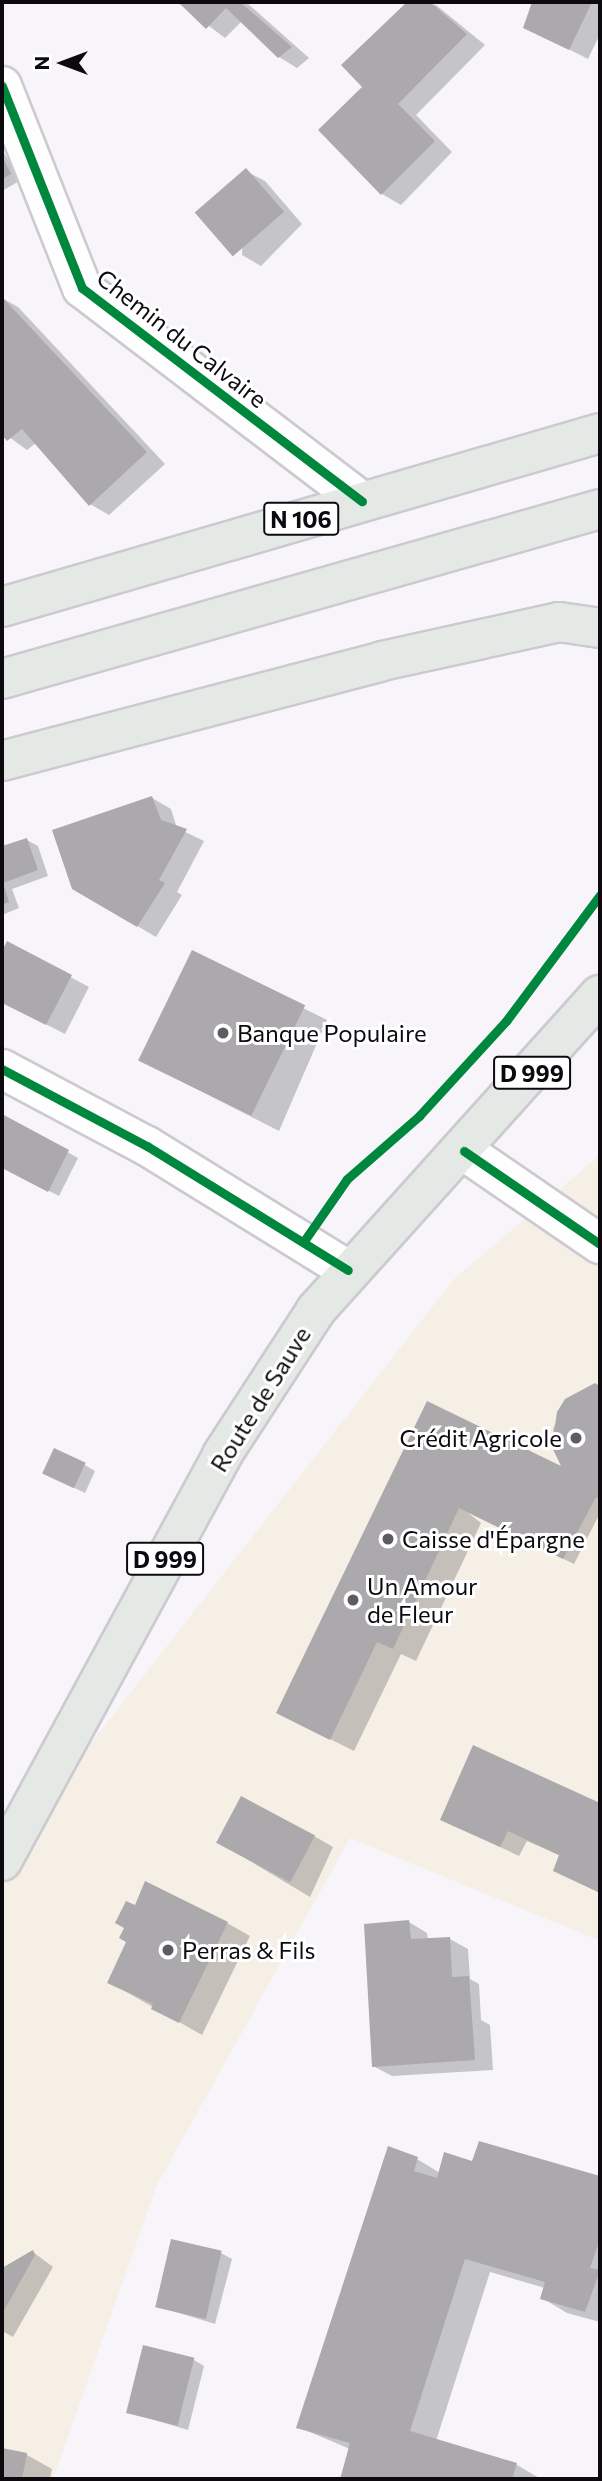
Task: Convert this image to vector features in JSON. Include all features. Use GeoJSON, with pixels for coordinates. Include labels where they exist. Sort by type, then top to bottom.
{"type":"FeatureCollection","features":[{"type":"Feature","properties":{"kind":"main road","name":"N 106"},"geometry":{"type":"LineString","coordinates":[[2,607],[600,433]]}},
{"type":"Feature","properties":{"kind":"main road"},"geometry":{"type":"LineString","coordinates":[[2,679],[600,509]]}},
{"type":"Feature","properties":{"kind":"main road"},"geometry":{"type":"LineString","coordinates":[[2,761],[382,661],[600,612]]}},
{"type":"Feature","properties":{"kind":"main road"},"geometry":{"type":"LineString","coordinates":[[559,622],[600,628]]}},
{"type":"Feature","properties":{"kind":"main road","name":"Route de Sauve"},"geometry":{"type":"LineString","coordinates":[[2,1861],[222,1455],[309,1320],[348,1270],[464,1151],[600,995]]}},
{"type":"Feature","properties":{"kind":"street","name":"Chemin du Calvaire"},"geometry":{"type":"LineString","coordinates":[[2,86],[82,288],[362,501]]}},
{"type":"Feature","properties":{"kind":"street"},"geometry":{"type":"LineString","coordinates":[[2,1069],[147,1146],[348,1270]]}},
{"type":"Feature","properties":{"kind":"street"},"geometry":{"type":"LineString","coordinates":[[464,1151],[600,1244]]}},
{"type":"Feature","properties":{"kind":"shaded area"},"geometry":{"type":"Polygon","coordinates":[[[600,1155],[600,1941],[350,1838],[157,2185],[53,2479],[2,2479],[2,1857],[454,1279],[600,1155]]]}},
{"type":"Feature","properties":{"kind":"building"},"geometry":{"type":"Polygon","coordinates":[[[178,2],[240,2],[292,47],[278,58],[226,8],[206,29],[178,2]]]}},
{"type":"Feature","properties":{"kind":"building"},"geometry":{"type":"Polygon","coordinates":[[[407,2],[430,2],[467,34],[398,104],[435,141],[381,195],[318,130],[362,87],[341,65],[407,2]]]}},
{"type":"Feature","properties":{"kind":"building"},"geometry":{"type":"Polygon","coordinates":[[[532,2],[592,2],[569,50],[523,28],[532,2]]]}},
{"type":"Feature","properties":{"kind":"building"},"geometry":{"type":"Polygon","coordinates":[[[2,156],[11,174],[2,179],[2,156]]]}},
{"type":"Feature","properties":{"kind":"building"},"geometry":{"type":"Polygon","coordinates":[[[246,168],[284,212],[233,256],[195,213],[246,168]]]}},
{"type":"Feature","properties":{"kind":"building"},"geometry":{"type":"Polygon","coordinates":[[[2,297],[147,452],[89,506],[22,429],[7,441],[2,435],[2,297]]]}},
{"type":"Feature","properties":{"kind":"building"},"geometry":{"type":"Polygon","coordinates":[[[152,796],[161,820],[187,829],[159,880],[165,883],[137,927],[72,889],[52,830],[152,796]]]}},
{"type":"Feature","properties":{"kind":"building"},"geometry":{"type":"Polygon","coordinates":[[[27,838],[38,870],[3,883],[9,902],[2,905],[2,846],[27,838]]]}},
{"type":"Feature","properties":{"kind":"building"},"geometry":{"type":"Polygon","coordinates":[[[7,941],[72,975],[46,1025],[2,1003],[2,951],[7,941]]]}},
{"type":"Feature","properties":{"kind":"building","name":"Banque Populaire"},"geometry":{"type":"Polygon","coordinates":[[[192,950],[305,1005],[251,1116],[138,1061],[192,950]]]}},
{"type":"Feature","properties":{"kind":"building"},"geometry":{"type":"Polygon","coordinates":[[[2,1114],[69,1150],[48,1192],[2,1168],[2,1114]]]}},
{"type":"Feature","properties":{"kind":"building"},"geometry":{"type":"Polygon","coordinates":[[[595,1383],[600,1386],[600,1499],[596,1497],[563,1559],[459,1508],[393,1649],[377,1642],[330,1740],[276,1713],[427,1401],[561,1466],[552,1447],[557,1412],[565,1399],[595,1383]]]}},
{"type":"Feature","properties":{"kind":"building"},"geometry":{"type":"Polygon","coordinates":[[[54,1448],[86,1463],[74,1488],[42,1473],[54,1448]]]}},
{"type":"Feature","properties":{"kind":"building"},"geometry":{"type":"Polygon","coordinates":[[[473,1745],[600,1803],[600,1893],[553,1871],[559,1855],[508,1831],[500,1847],[440,1820],[473,1745]]]}},
{"type":"Feature","properties":{"kind":"building"},"geometry":{"type":"Polygon","coordinates":[[[241,1796],[315,1835],[290,1882],[216,1843],[241,1796]]]}},
{"type":"Feature","properties":{"kind":"building"},"geometry":{"type":"Polygon","coordinates":[[[145,1881],[228,1922],[179,2023],[151,2009],[153,2004],[107,1983],[126,1942],[119,1938],[124,1928],[115,1923],[126,1901],[135,1905],[145,1881]]]}},
{"type":"Feature","properties":{"kind":"building"},"geometry":{"type":"Polygon","coordinates":[[[409,1920],[411,1939],[450,1937],[452,1977],[469,1976],[475,2060],[372,2067],[364,1924],[409,1920]]]}},
{"type":"Feature","properties":{"kind":"building"},"geometry":{"type":"Polygon","coordinates":[[[479,2141],[600,2176],[600,2239],[590,2268],[600,2270],[585,2312],[540,2299],[545,2282],[465,2259],[410,2431],[517,2463],[512,2479],[340,2479],[350,2443],[296,2428],[388,2146],[418,2157],[414,2171],[437,2178],[444,2152],[472,2161],[479,2141]]]}},
{"type":"Feature","properties":{"kind":"building"},"geometry":{"type":"Polygon","coordinates":[[[171,2239],[222,2251],[206,2319],[155,2307],[171,2239]]]}},
{"type":"Feature","properties":{"kind":"building"},"geometry":{"type":"Polygon","coordinates":[[[33,2250],[35,2255],[2,2314],[2,2268],[33,2250]]]}},
{"type":"Feature","properties":{"kind":"building"},"geometry":{"type":"Polygon","coordinates":[[[143,2345],[194,2358],[177,2426],[126,2413],[143,2345]]]}},
{"type":"Feature","properties":{"kind":"building"},"geometry":{"type":"Polygon","coordinates":[[[2,2448],[27,2453],[22,2479],[2,2479],[2,2448]]]}},
{"type":"Feature","properties":{"kind":"cycle path"},"geometry":{"type":"LineString","coordinates":[[2,86],[82,288],[362,501]]}},
{"type":"Feature","properties":{"kind":"cycle path"},"geometry":{"type":"LineString","coordinates":[[304,1241],[347,1179],[419,1116],[506,1021],[600,895]]}},
{"type":"Feature","properties":{"kind":"cycle path"},"geometry":{"type":"LineString","coordinates":[[2,1069],[147,1146],[348,1270]]}},
{"type":"Feature","properties":{"kind":"cycle path"},"geometry":{"type":"LineString","coordinates":[[464,1151],[600,1244]]}},
{"type":"Feature","properties":{"kind":"place","name":"Banque Populaire"},"geometry":{"type":"Point","coordinates":[223,1033]}},
{"type":"Feature","properties":{"kind":"place","name":"Crédit Agricole"},"geometry":{"type":"Point","coordinates":[576,1438]}},
{"type":"Feature","properties":{"kind":"place","name":"Caisse d'Épargne"},"geometry":{"type":"Point","coordinates":[388,1539]}},
{"type":"Feature","properties":{"kind":"place","name":"Un Amour de Fleur"},"geometry":{"type":"Point","coordinates":[353,1600]}},
{"type":"Feature","properties":{"kind":"place","name":"Perras & Fils"},"geometry":{"type":"Point","coordinates":[168,1950]}}]}
